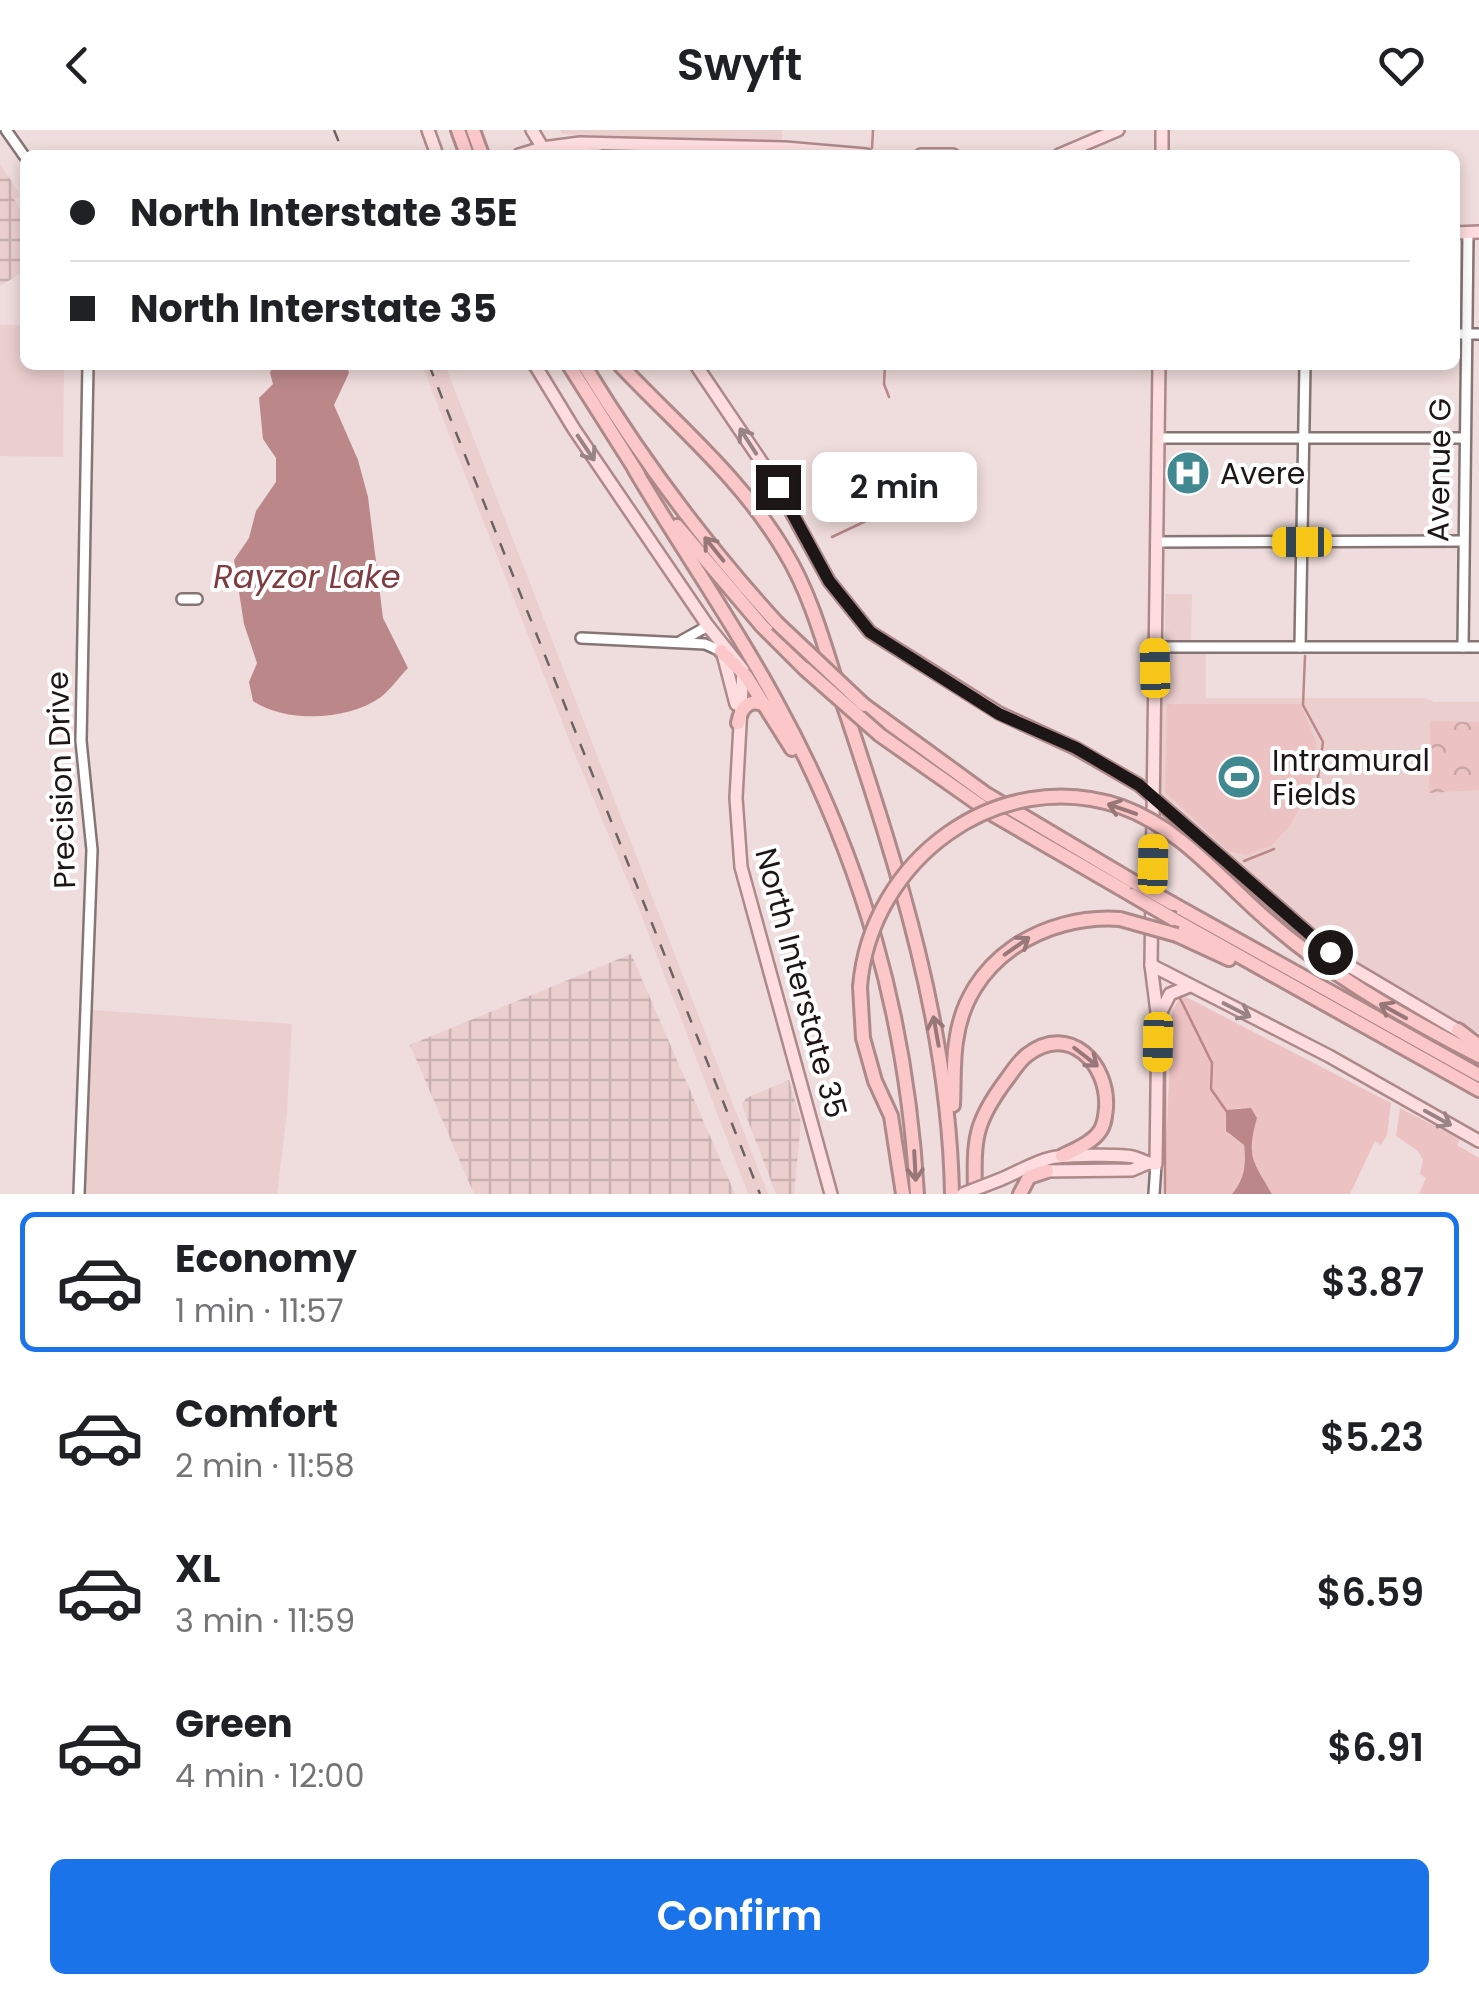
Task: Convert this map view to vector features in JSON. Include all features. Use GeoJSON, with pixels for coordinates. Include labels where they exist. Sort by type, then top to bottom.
{"type":"FeatureCollection","features":[{"type":"Feature","properties":{"kind":"highway"},"geometry":{"type":"LineString","coordinates":[[571,370],[776,700],[852,866],[876,933],[896,1019],[909,1099],[917,1194]]}},
{"type":"Feature","properties":{"kind":"highway"},"geometry":{"type":"LineString","coordinates":[[587,370],[680,508],[777,623],[864,705],[986,794],[1133,888],[1173,919],[1479,1076]]}},
{"type":"Feature","properties":{"kind":"highway"},"geometry":{"type":"LineString","coordinates":[[625,370],[742,490],[788,556],[808,598],[889,842],[916,938],[941,1057],[952,1194]]}},
{"type":"Feature","properties":{"kind":"highway"},"geometry":{"type":"LineString","coordinates":[[635,470],[726,586],[805,669],[880,735],[994,815],[1133,888],[1173,904],[1479,1090]]}},
{"type":"Feature","properties":{"kind":"highway"},"geometry":{"type":"LineString","coordinates":[[722,651],[767,706],[852,866]]}},
{"type":"Feature","properties":{"kind":"highway"},"geometry":{"type":"LineString","coordinates":[[738,723],[742,708],[748,704],[767,706]]}},
{"type":"Feature","properties":{"kind":"highway"},"geometry":{"type":"LineString","coordinates":[[903,1194],[890,1116],[863,1038],[860,987],[871,931],[892,891],[914,862],[944,835],[968,820],[1022,801],[1053,797],[1090,800],[1143,816],[1172,834],[1329,971],[1384,1006],[1479,1056]]}},
{"type":"Feature","properties":{"kind":"highway"},"geometry":{"type":"LineString","coordinates":[[951,1162],[956,1042],[963,1015],[980,980],[1009,950],[1046,928],[1086,918],[1120,918],[1176,935],[1334,1002]]}},
{"type":"Feature","properties":{"kind":"highway"},"geometry":{"type":"LineString","coordinates":[[1318,982],[1334,1002]]}},
{"type":"Feature","properties":{"kind":"highway"},"geometry":{"type":"LineString","coordinates":[[1458,1030],[1479,1044]]}},
{"type":"Feature","properties":{"kind":"highway"},"geometry":{"type":"LineString","coordinates":[[975,1194],[974,1141],[984,1114],[1020,1062],[1038,1048],[1055,1045],[1071,1046],[1086,1055],[1099,1068],[1106,1086],[1100,1131],[1062,1156]]}},
{"type":"Feature","properties":{"kind":"highway"},"geometry":{"type":"LineString","coordinates":[[1020,1194],[1029,1177],[1047,1171]]}},
{"type":"Feature","properties":{"kind":"main road"},"geometry":{"type":"LineString","coordinates":[[1071,150],[1118,130]]}},
{"type":"Feature","properties":{"kind":"main road"},"geometry":{"type":"LineString","coordinates":[[548,150],[572,143],[599,150]]}},
{"type":"Feature","properties":{"kind":"main road"},"geometry":{"type":"LineString","coordinates":[[664,150],[808,150]]}},
{"type":"Feature","properties":{"kind":"main road","name":"North Interstate 35"},"geometry":{"type":"LineString","coordinates":[[538,370],[574,430],[708,626],[722,651],[732,683],[738,723]]}},
{"type":"Feature","properties":{"kind":"main road"},"geometry":{"type":"LineString","coordinates":[[699,370],[773,479],[818,564],[855,617],[885,643],[1008,718],[1076,748],[1154,796],[1339,960],[1458,1030]]}},
{"type":"Feature","properties":{"kind":"main road"},"geometry":{"type":"LineString","coordinates":[[1151,1164],[1158,1020],[1151,965],[1159,370]]}},
{"type":"Feature","properties":{"kind":"main road","name":"North Interstate 35"},"geometry":{"type":"LineString","coordinates":[[708,626],[743,672],[736,803],[741,867],[831,1194]]}},
{"type":"Feature","properties":{"kind":"main road"},"geometry":{"type":"LineString","coordinates":[[1121,775],[1143,774],[1155,757]]}},
{"type":"Feature","properties":{"kind":"main road"},"geometry":{"type":"LineString","coordinates":[[1151,965],[1330,1056],[1479,1141]]}},
{"type":"Feature","properties":{"kind":"main road"},"geometry":{"type":"LineString","coordinates":[[1158,1020],[1170,994],[1191,986]]}},
{"type":"Feature","properties":{"kind":"main road"},"geometry":{"type":"LineString","coordinates":[[963,1194],[1027,1170],[1036,1162],[1062,1156],[1133,1157],[1151,1164]]}},
{"type":"Feature","properties":{"kind":"main road"},"geometry":{"type":"LineString","coordinates":[[1027,1170],[1132,1170],[1151,1164]]}},
{"type":"Feature","properties":{"kind":"street","name":"Avenue G"},"geometry":{"type":"LineString","coordinates":[[1463,648],[1465,438],[1460,334],[1468,232]]}},
{"type":"Feature","properties":{"kind":"street"},"geometry":{"type":"LineString","coordinates":[[1460,334],[1479,334]]}},
{"type":"Feature","properties":{"kind":"street","name":"Precision Drive"},"geometry":{"type":"LineString","coordinates":[[79,1194],[92,850],[80,724],[88,370]]}},
{"type":"Feature","properties":{"kind":"street"},"geometry":{"type":"LineString","coordinates":[[1300,648],[1306,370]]}},
{"type":"Feature","properties":{"kind":"street"},"geometry":{"type":"LineString","coordinates":[[1158,438],[1465,438]]}},
{"type":"Feature","properties":{"kind":"street"},"geometry":{"type":"LineString","coordinates":[[1156,542],[1463,541]]}},
{"type":"Feature","properties":{"kind":"street"},"geometry":{"type":"LineString","coordinates":[[182,599],[197,600]]}},
{"type":"Feature","properties":{"kind":"street"},"geometry":{"type":"LineString","coordinates":[[673,642],[689,638],[708,626]]}},
{"type":"Feature","properties":{"kind":"street"},"geometry":{"type":"LineString","coordinates":[[581,638],[711,645],[722,651]]}},
{"type":"Feature","properties":{"kind":"street"},"geometry":{"type":"LineString","coordinates":[[1155,647],[1479,648]]}},
{"type":"Feature","properties":{"kind":"street"},"geometry":{"type":"LineString","coordinates":[[1151,1164],[1154,1194]]}},
{"type":"Feature","properties":{"kind":"shaded area"},"geometry":{"type":"Polygon","coordinates":[[[560,130],[782,130],[782,141],[562,134],[560,130]]]}},
{"type":"Feature","properties":{"kind":"shaded area"},"geometry":{"type":"Polygon","coordinates":[[[0,163],[20,195],[14,199],[20,209],[20,274],[0,286],[0,163]]]}},
{"type":"Feature","properties":{"kind":"shaded area"},"geometry":{"type":"Polygon","coordinates":[[[0,325],[20,325],[20,370],[64,370],[63,457],[0,456],[0,325]]]}},
{"type":"Feature","properties":{"kind":"shaded area"},"geometry":{"type":"Polygon","coordinates":[[[424,370],[447,370],[768,1194],[748,1194],[636,901],[424,370]]]}},
{"type":"Feature","properties":{"kind":"shaded area"},"geometry":{"type":"Polygon","coordinates":[[[1165,594],[1192,594],[1191,641],[1165,641],[1165,594]]]}},
{"type":"Feature","properties":{"kind":"shaded area"},"geometry":{"type":"Polygon","coordinates":[[[1161,653],[1206,653],[1206,698],[1425,698],[1434,702],[1479,702],[1479,1033],[1351,961],[1161,793],[1161,653]]]}},
{"type":"Feature","properties":{"kind":"shaded area"},"geometry":{"type":"Polygon","coordinates":[[[631,954],[735,1194],[474,1194],[410,1045],[631,954]]]}},
{"type":"Feature","properties":{"kind":"shaded area"},"geometry":{"type":"Polygon","coordinates":[[[92,1010],[292,1024],[277,1194],[86,1194],[92,1010]]]}},
{"type":"Feature","properties":{"kind":"shaded area"},"geometry":{"type":"Polygon","coordinates":[[[789,1080],[801,1122],[794,1194],[776,1194],[742,1105],[746,1098],[789,1080]]]}},
{"type":"Feature","properties":{"kind":"green space","name":"Intramural Fields"},"geometry":{"type":"Polygon","coordinates":[[[1167,704],[1301,704],[1316,742],[1312,787],[1289,827],[1271,846],[1246,855],[1228,851],[1165,792],[1167,704]]]}},
{"type":"Feature","properties":{"kind":"green space"},"geometry":{"type":"Polygon","coordinates":[[[1430,721],[1479,722],[1479,790],[1429,793],[1430,721]]]}},
{"type":"Feature","properties":{"kind":"green space"},"geometry":{"type":"Polygon","coordinates":[[[1186,997],[1391,1103],[1387,1135],[1381,1145],[1375,1141],[1350,1194],[1272,1194],[1253,1158],[1257,1118],[1240,1108],[1226,1111],[1229,1134],[1244,1145],[1243,1171],[1232,1194],[1164,1194],[1172,1011],[1179,999],[1186,997]]]}},
{"type":"Feature","properties":{"kind":"green space"},"geometry":{"type":"Polygon","coordinates":[[[1400,1108],[1460,1139],[1457,1145],[1479,1158],[1479,1194],[1419,1194],[1426,1178],[1420,1174],[1423,1160],[1418,1151],[1396,1136],[1400,1108]]]}},
{"type":"Feature","properties":{"kind":"water","name":"Rayzor Lake"},"geometry":{"type":"Polygon","coordinates":[[[348,370],[334,405],[358,460],[368,497],[383,618],[408,668],[381,697],[335,715],[299,716],[267,708],[253,701],[249,682],[257,663],[244,624],[234,560],[249,538],[256,511],[276,482],[276,458],[263,439],[259,398],[273,384],[270,373],[348,370]]]}},
{"type":"Feature","properties":{"kind":"water"},"geometry":{"type":"Polygon","coordinates":[[[1251,1108],[1257,1118],[1253,1158],[1272,1194],[1232,1194],[1242,1177],[1245,1152],[1244,1145],[1226,1131],[1226,1110],[1251,1108]]]}},
{"type":"Feature","properties":{"kind":"waterway"},"geometry":{"type":"LineString","coordinates":[[872,148],[873,130]]}},
{"type":"Feature","properties":{"kind":"waterway"},"geometry":{"type":"LineString","coordinates":[[885,370],[889,397]]}},
{"type":"Feature","properties":{"kind":"waterway"},"geometry":{"type":"LineString","coordinates":[[832,537],[870,519],[893,495]]}},
{"type":"Feature","properties":{"kind":"waterway"},"geometry":{"type":"LineString","coordinates":[[1305,656],[1303,705],[1323,742],[1311,802]]}},
{"type":"Feature","properties":{"kind":"waterway"},"geometry":{"type":"LineString","coordinates":[[1244,861],[1274,849]]}},
{"type":"Feature","properties":{"kind":"waterway"},"geometry":{"type":"LineString","coordinates":[[1178,994],[1212,1063],[1211,1089],[1227,1112]]}},
{"type":"Feature","properties":{"kind":"waterway"},"geometry":{"type":"LineString","coordinates":[[1165,1014],[1165,1194]]}},
{"type":"Feature","properties":{"kind":"railway"},"geometry":{"type":"LineString","coordinates":[[334,130],[342,150]]}},
{"type":"Feature","properties":{"kind":"railway"},"geometry":{"type":"LineString","coordinates":[[431,370],[760,1194]]}},
{"type":"Feature","properties":{"kind":"place","name":"Avere"},"geometry":{"type":"Point","coordinates":[1188,473]}},
{"type":"Feature","properties":{"kind":"place","name":"Intramural Fields"},"geometry":{"type":"Point","coordinates":[1239,777]}},
{"type":"Feature","properties":{"kind":"route"},"geometry":{"type":"LineString","coordinates":[[778,487],[818,564],[870,632],[999,714],[1076,748],[1139,785],[1330,952]]}}]}
